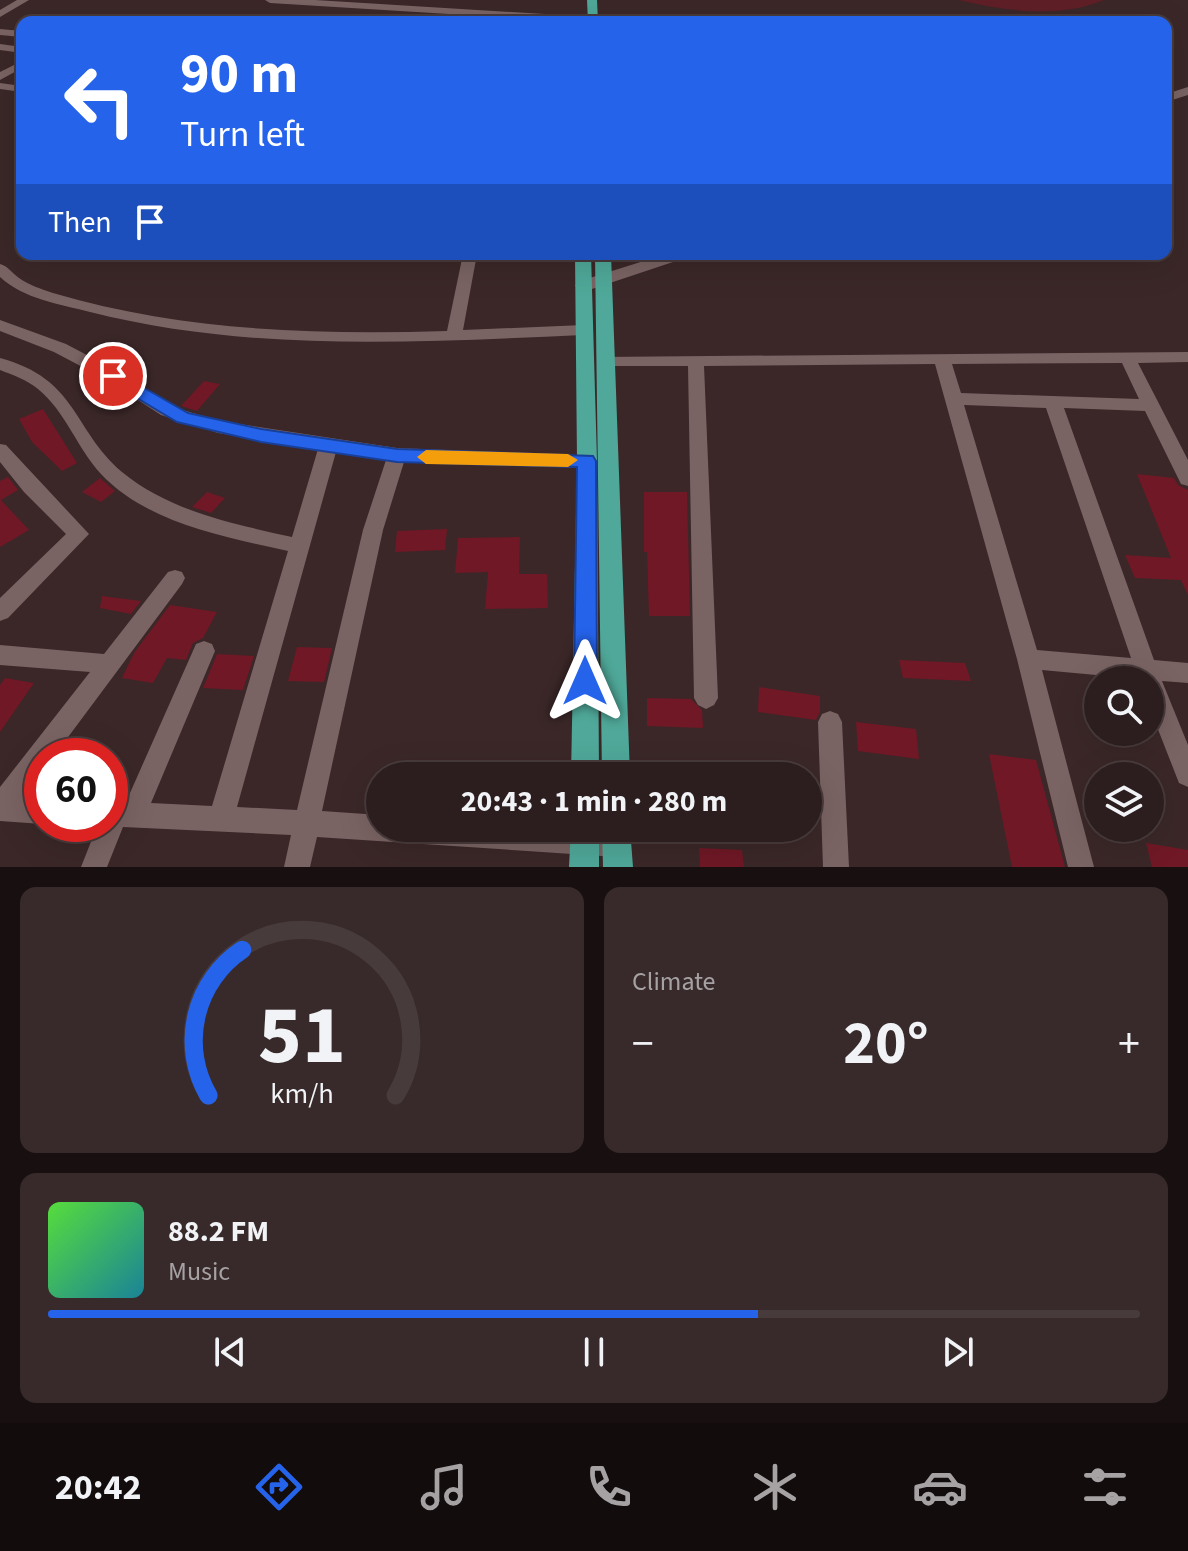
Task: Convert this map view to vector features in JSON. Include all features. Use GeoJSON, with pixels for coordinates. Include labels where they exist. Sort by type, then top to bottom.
{"type":"FeatureCollection","features":[{"type":"Feature","properties":{"kind":"main road"},"geometry":{"type":"LineString","coordinates":[[585,260],[593,283],[607,361],[616,762]]}},
{"type":"Feature","properties":{"kind":"main road"},"geometry":{"type":"LineString","coordinates":[[585,762],[587,461],[583,330],[601,260]]}},
{"type":"Feature","properties":{"kind":"street"},"geometry":{"type":"LineString","coordinates":[[0,14],[24,0]]}},
{"type":"Feature","properties":{"kind":"street"},"geometry":{"type":"LineString","coordinates":[[270,0],[516,16]]}},
{"type":"Feature","properties":{"kind":"street"},"geometry":{"type":"LineString","coordinates":[[454,335],[469,260]]}},
{"type":"Feature","properties":{"kind":"street"},"geometry":{"type":"LineString","coordinates":[[593,283],[664,260]]}},
{"type":"Feature","properties":{"kind":"street"},"geometry":{"type":"LineString","coordinates":[[2,274],[55,298],[108,312],[212,331],[278,336],[454,335],[583,330]]}},
{"type":"Feature","properties":{"kind":"street"},"geometry":{"type":"LineString","coordinates":[[0,325],[60,348],[183,418],[218,427],[397,455],[587,461]]}},
{"type":"Feature","properties":{"kind":"street"},"geometry":{"type":"LineString","coordinates":[[1127,357],[1188,479]]}},
{"type":"Feature","properties":{"kind":"street"},"geometry":{"type":"LineString","coordinates":[[607,361],[1188,357]]}},
{"type":"Feature","properties":{"kind":"street"},"geometry":{"type":"LineString","coordinates":[[942,358],[1028,659],[1081,867]]}},
{"type":"Feature","properties":{"kind":"street"},"geometry":{"type":"LineString","coordinates":[[696,360],[706,698]]}},
{"type":"Feature","properties":{"kind":"street"},"geometry":{"type":"LineString","coordinates":[[0,363],[43,384],[114,476],[142,496],[220,526],[299,546]]}},
{"type":"Feature","properties":{"kind":"street"},"geometry":{"type":"LineString","coordinates":[[954,399],[1150,405]]}},
{"type":"Feature","properties":{"kind":"street"},"geometry":{"type":"LineString","coordinates":[[1052,400],[1145,666]]}},
{"type":"Feature","properties":{"kind":"street"},"geometry":{"type":"LineString","coordinates":[[221,819],[328,446]]}},
{"type":"Feature","properties":{"kind":"street"},"geometry":{"type":"LineString","coordinates":[[0,450],[31,487],[79,534],[0,612]]}},
{"type":"Feature","properties":{"kind":"street"},"geometry":{"type":"LineString","coordinates":[[297,867],[373,530],[397,455]]}},
{"type":"Feature","properties":{"kind":"street"},"geometry":{"type":"LineString","coordinates":[[0,808],[175,578]]}},
{"type":"Feature","properties":{"kind":"street"},"geometry":{"type":"LineString","coordinates":[[128,798],[204,651]]}},
{"type":"Feature","properties":{"kind":"street"},"geometry":{"type":"LineString","coordinates":[[0,655],[110,664]]}},
{"type":"Feature","properties":{"kind":"street"},"geometry":{"type":"LineString","coordinates":[[1028,659],[1103,666]]}},
{"type":"Feature","properties":{"kind":"street"},"geometry":{"type":"LineString","coordinates":[[1164,671],[1188,673]]}},
{"type":"Feature","properties":{"kind":"street"},"geometry":{"type":"LineString","coordinates":[[1164,715],[1188,775]]}},
{"type":"Feature","properties":{"kind":"street"},"geometry":{"type":"LineString","coordinates":[[830,722],[836,867]]}},
{"type":"Feature","properties":{"kind":"street"},"geometry":{"type":"LineString","coordinates":[[0,808],[24,810]]}},
{"type":"Feature","properties":{"kind":"street"},"geometry":{"type":"LineString","coordinates":[[128,815],[307,823],[617,846]]}},
{"type":"Feature","properties":{"kind":"street"},"geometry":{"type":"LineString","coordinates":[[94,867],[106,842]]}},
{"type":"Feature","properties":{"kind":"shaded area"},"geometry":{"type":"Polygon","coordinates":[[[959,0],[1104,0],[1069,10],[1032,11],[959,0]]]}},
{"type":"Feature","properties":{"kind":"building"},"geometry":{"type":"Polygon","coordinates":[[[204,381],[220,384],[197,411],[181,406],[204,381]]]}},
{"type":"Feature","properties":{"kind":"building"},"geometry":{"type":"Polygon","coordinates":[[[43,409],[77,463],[62,471],[32,442],[19,419],[43,409]]]}},
{"type":"Feature","properties":{"kind":"building"},"geometry":{"type":"Polygon","coordinates":[[[1137,474],[1174,478],[1178,485],[1188,490],[1188,595],[1181,580],[1135,578],[1125,555],[1171,558],[1137,474]]]}},
{"type":"Feature","properties":{"kind":"building"},"geometry":{"type":"Polygon","coordinates":[[[8,477],[18,490],[1,500],[29,530],[0,547],[0,481],[8,477]]]}},
{"type":"Feature","properties":{"kind":"building"},"geometry":{"type":"Polygon","coordinates":[[[100,478],[115,491],[101,502],[82,492],[100,478]]]}},
{"type":"Feature","properties":{"kind":"building"},"geometry":{"type":"Polygon","coordinates":[[[207,492],[225,498],[211,513],[192,507],[207,492]]]}},
{"type":"Feature","properties":{"kind":"building"},"geometry":{"type":"Polygon","coordinates":[[[644,492],[687,492],[690,616],[649,616],[647,552],[644,552],[644,492]]]}},
{"type":"Feature","properties":{"kind":"building"},"geometry":{"type":"Polygon","coordinates":[[[447,529],[445,550],[395,552],[397,531],[447,529]]]}},
{"type":"Feature","properties":{"kind":"building"},"geometry":{"type":"Polygon","coordinates":[[[520,537],[519,574],[547,574],[548,608],[485,609],[488,572],[455,573],[458,538],[520,537]]]}},
{"type":"Feature","properties":{"kind":"building"},"geometry":{"type":"Polygon","coordinates":[[[102,596],[141,601],[131,614],[100,608],[102,596]]]}},
{"type":"Feature","properties":{"kind":"building"},"geometry":{"type":"Polygon","coordinates":[[[170,605],[217,612],[203,638],[193,643],[186,660],[167,658],[153,683],[122,678],[134,653],[170,605]]]}},
{"type":"Feature","properties":{"kind":"building"},"geometry":{"type":"Polygon","coordinates":[[[297,647],[332,648],[324,682],[288,681],[297,647]]]}},
{"type":"Feature","properties":{"kind":"building"},"geometry":{"type":"Polygon","coordinates":[[[217,654],[254,656],[243,690],[203,688],[217,654]]]}},
{"type":"Feature","properties":{"kind":"building"},"geometry":{"type":"Polygon","coordinates":[[[899,660],[965,663],[971,681],[903,678],[899,660]]]}},
{"type":"Feature","properties":{"kind":"building"},"geometry":{"type":"Polygon","coordinates":[[[5,678],[34,683],[0,732],[0,685],[5,678]]]}},
{"type":"Feature","properties":{"kind":"building"},"geometry":{"type":"Polygon","coordinates":[[[759,687],[820,696],[820,712],[816,720],[758,712],[759,687]]]}},
{"type":"Feature","properties":{"kind":"building"},"geometry":{"type":"Polygon","coordinates":[[[647,698],[691,699],[702,710],[703,728],[647,726],[647,698]]]}},
{"type":"Feature","properties":{"kind":"building"},"geometry":{"type":"Polygon","coordinates":[[[856,722],[916,729],[919,759],[858,751],[856,722]]]}},
{"type":"Feature","properties":{"kind":"building"},"geometry":{"type":"Polygon","coordinates":[[[989,754],[1036,760],[1065,867],[1012,867],[989,754]]]}},
{"type":"Feature","properties":{"kind":"building"},"geometry":{"type":"Polygon","coordinates":[[[1146,843],[1188,850],[1188,867],[1152,867],[1146,843]]]}},
{"type":"Feature","properties":{"kind":"building"},"geometry":{"type":"Polygon","coordinates":[[[699,848],[742,850],[744,867],[700,867],[699,848]]]}},
{"type":"Feature","properties":{"kind":"slow traffic"},"geometry":{"type":"LineString","coordinates":[[426,457],[568,460]]}},
{"type":"Feature","properties":{"kind":"route"},"geometry":{"type":"LineString","coordinates":[[113,376],[183,418],[261,435],[397,455],[587,461],[585,681]]}}]}
